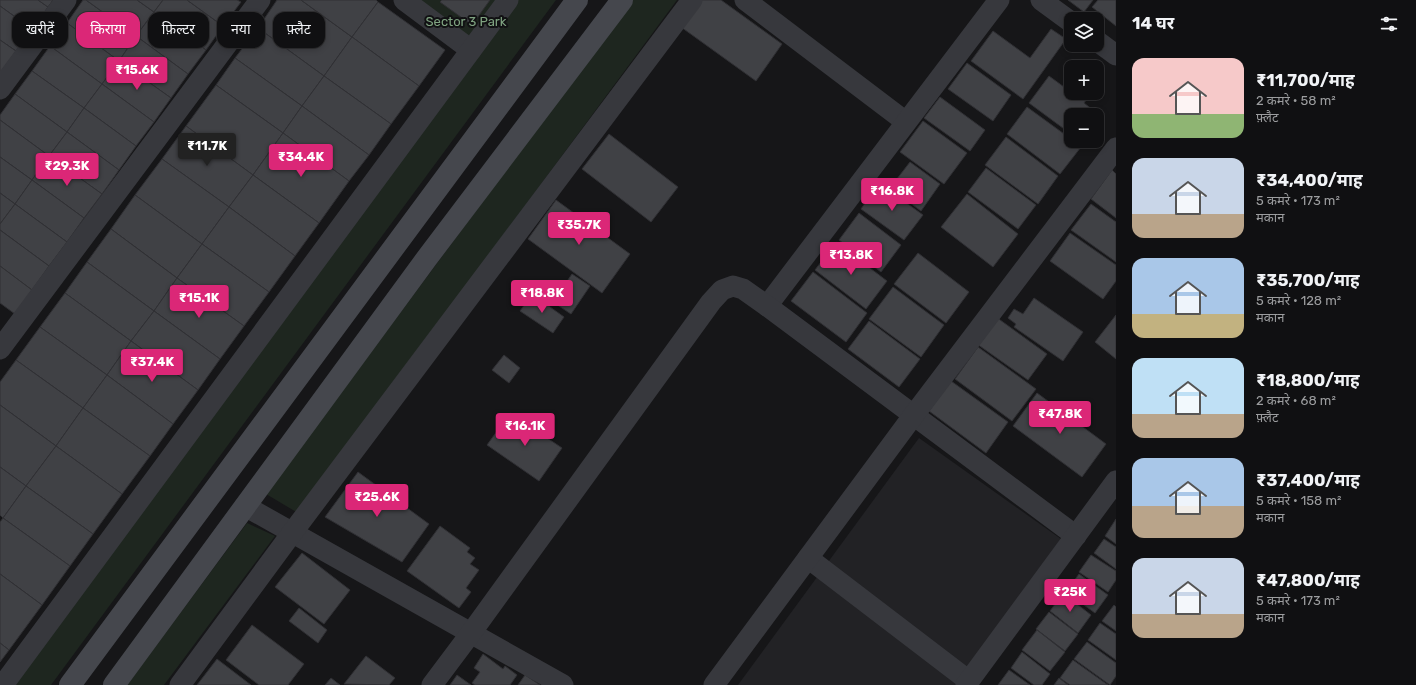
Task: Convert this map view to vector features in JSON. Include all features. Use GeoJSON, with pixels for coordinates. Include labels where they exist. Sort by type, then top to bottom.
{"type":"FeatureCollection","features":[{"type":"Feature","properties":{"kind":"street"},"geometry":{"type":"LineString","coordinates":[[0,89],[66,0]]}},
{"type":"Feature","properties":{"kind":"street"},"geometry":{"type":"LineString","coordinates":[[0,349],[7,324],[260,0]]}},
{"type":"Feature","properties":{"kind":"street"},"geometry":{"type":"LineString","coordinates":[[404,0],[471,50]]}},
{"type":"Feature","properties":{"kind":"street"},"geometry":{"type":"LineString","coordinates":[[3,685],[508,0]]}},
{"type":"Feature","properties":{"kind":"street"},"geometry":{"type":"LineString","coordinates":[[70,685],[577,0]]}},
{"type":"Feature","properties":{"kind":"street"},"geometry":{"type":"LineString","coordinates":[[114,685],[427,258],[622,0]]}},
{"type":"Feature","properties":{"kind":"street"},"geometry":{"type":"LineString","coordinates":[[180,685],[292,533],[692,0]]}},
{"type":"Feature","properties":{"kind":"street"},"geometry":{"type":"LineString","coordinates":[[745,0],[906,122]]}},
{"type":"Feature","properties":{"kind":"street"},"geometry":{"type":"LineString","coordinates":[[767,306],[999,0]]}},
{"type":"Feature","properties":{"kind":"street"},"geometry":{"type":"LineString","coordinates":[[1041,0],[1064,17]]}},
{"type":"Feature","properties":{"kind":"street"},"geometry":{"type":"LineString","coordinates":[[1104,46],[1116,55]]}},
{"type":"Feature","properties":{"kind":"street"},"geometry":{"type":"LineString","coordinates":[[714,685],[913,416],[1116,148]]}},
{"type":"Feature","properties":{"kind":"street"},"geometry":{"type":"LineString","coordinates":[[432,685],[711,302],[722,290],[733,286],[743,290],[767,306],[1076,536]]}},
{"type":"Feature","properties":{"kind":"street"},"geometry":{"type":"LineString","coordinates":[[808,558],[967,683],[1116,482]]}},
{"type":"Feature","properties":{"kind":"street"},"geometry":{"type":"LineString","coordinates":[[245,506],[563,685]]}},
{"type":"Feature","properties":{"kind":"shaded area"},"geometry":{"type":"Polygon","coordinates":[[[919,438],[1061,539],[958,685],[738,685],[919,438]]]}},
{"type":"Feature","properties":{"kind":"green space","name":"Sector 3 Park"},"geometry":{"type":"Polygon","coordinates":[[[404,0],[508,0],[471,50],[404,0]]]}},
{"type":"Feature","properties":{"kind":"green space"},"geometry":{"type":"Polygon","coordinates":[[[516,0],[556,0],[51,685],[13,685],[516,0]]]}},
{"type":"Feature","properties":{"kind":"green space"},"geometry":{"type":"Polygon","coordinates":[[[632,0],[677,0],[298,513],[266,494],[632,0]]]}},
{"type":"Feature","properties":{"kind":"green space"},"geometry":{"type":"Polygon","coordinates":[[[247,523],[275,536],[164,685],[127,685],[247,523]]]}},
{"type":"Feature","properties":{"kind":"building"},"geometry":{"type":"Polygon","coordinates":[[[0,0],[38,0],[48,7],[44,12],[12,12],[12,15],[0,6],[0,0]]]}},
{"type":"Feature","properties":{"kind":"building"},"geometry":{"type":"Polygon","coordinates":[[[38,0],[53,0],[48,7],[38,0]]]}},
{"type":"Feature","properties":{"kind":"building"},"geometry":{"type":"Polygon","coordinates":[[[83,0],[86,0],[103,12],[76,12],[76,30],[68,24],[83,0]]]}},
{"type":"Feature","properties":{"kind":"building"},"geometry":{"type":"Polygon","coordinates":[[[86,0],[137,0],[154,12],[148,12],[148,20],[140,31],[140,12],[103,12],[86,0]]]}},
{"type":"Feature","properties":{"kind":"building"},"geometry":{"type":"Polygon","coordinates":[[[137,0],[163,0],[154,12],[137,0]]]}},
{"type":"Feature","properties":{"kind":"building"},"geometry":{"type":"Polygon","coordinates":[[[163,0],[187,0],[204,12],[154,12],[163,0]]]}},
{"type":"Feature","properties":{"kind":"building"},"geometry":{"type":"Polygon","coordinates":[[[187,0],[237,0],[241,2],[234,12],[217,12],[217,22],[209,16],[209,12],[204,12],[187,0]]]}},
{"type":"Feature","properties":{"kind":"building"},"geometry":{"type":"Polygon","coordinates":[[[277,0],[301,0],[318,12],[273,12],[273,39],[265,33],[265,18],[277,0]]]}},
{"type":"Feature","properties":{"kind":"building"},"geometry":{"type":"Polygon","coordinates":[[[301,0],[376,0],[378,2],[352,37],[325,17],[325,12],[318,12],[301,0]]]}},
{"type":"Feature","properties":{"kind":"building"},"geometry":{"type":"Polygon","coordinates":[[[442,0],[490,0],[472,25],[440,2],[442,0]]]}},
{"type":"Feature","properties":{"kind":"building"},"geometry":{"type":"Polygon","coordinates":[[[701,0],[721,0],[782,44],[756,81],[681,27],[701,0]]]}},
{"type":"Feature","properties":{"kind":"building"},"geometry":{"type":"Polygon","coordinates":[[[1068,0],[1093,0],[1084,12],[1068,0]]]}},
{"type":"Feature","properties":{"kind":"building"},"geometry":{"type":"Polygon","coordinates":[[[1098,0],[1116,0],[1116,26],[1104,16],[1104,12],[1098,12],[1092,7],[1098,0]]]}},
{"type":"Feature","properties":{"kind":"building"},"geometry":{"type":"Polygon","coordinates":[[[378,2],[445,50],[419,86],[352,37],[378,2]]]}},
{"type":"Feature","properties":{"kind":"building"},"geometry":{"type":"Polygon","coordinates":[[[0,6],[12,15],[12,48],[18,48],[16,51],[0,40],[0,6]]]}},
{"type":"Feature","properties":{"kind":"building"},"geometry":{"type":"Polygon","coordinates":[[[209,16],[217,22],[217,34],[209,46],[209,16]]]}},
{"type":"Feature","properties":{"kind":"building"},"geometry":{"type":"Polygon","coordinates":[[[325,17],[352,37],[324,76],[286,48],[325,48],[325,17]]]}},
{"type":"Feature","properties":{"kind":"building"},"geometry":{"type":"Polygon","coordinates":[[[148,20],[148,45],[140,39],[140,31],[148,20]]]}},
{"type":"Feature","properties":{"kind":"building"},"geometry":{"type":"Polygon","coordinates":[[[68,24],[76,30],[76,48],[101,48],[119,61],[102,84],[53,48],[68,48],[68,24]]]}},
{"type":"Feature","properties":{"kind":"building"},"geometry":{"type":"Polygon","coordinates":[[[1051,29],[1064,38],[1064,42],[1023,99],[971,61],[993,31],[1030,58],[1051,29]]]}},
{"type":"Feature","properties":{"kind":"building"},"geometry":{"type":"Polygon","coordinates":[[[265,33],[273,39],[273,48],[286,48],[324,76],[302,106],[235,58],[243,48],[265,48],[265,33]]]}},
{"type":"Feature","properties":{"kind":"building"},"geometry":{"type":"Polygon","coordinates":[[[352,37],[419,86],[391,124],[324,76],[352,37]]]}},
{"type":"Feature","properties":{"kind":"building"},"geometry":{"type":"Polygon","coordinates":[[[140,39],[148,45],[148,48],[152,48],[188,74],[171,98],[119,61],[128,48],[140,48],[140,39]]]}},
{"type":"Feature","properties":{"kind":"building"},"geometry":{"type":"Polygon","coordinates":[[[0,40],[16,51],[0,73],[0,40]]]}},
{"type":"Feature","properties":{"kind":"building"},"geometry":{"type":"Polygon","coordinates":[[[49,48],[53,48],[102,84],[84,108],[32,71],[49,48]]]}},
{"type":"Feature","properties":{"kind":"building"},"geometry":{"type":"Polygon","coordinates":[[[101,48],[128,48],[119,61],[101,48]]]}},
{"type":"Feature","properties":{"kind":"building"},"geometry":{"type":"Polygon","coordinates":[[[152,48],[203,48],[206,50],[188,74],[152,48]]]}},
{"type":"Feature","properties":{"kind":"building"},"geometry":{"type":"Polygon","coordinates":[[[235,58],[302,106],[283,133],[216,85],[235,58]]]}},
{"type":"Feature","properties":{"kind":"building"},"geometry":{"type":"Polygon","coordinates":[[[119,61],[171,98],[154,122],[102,84],[119,61]]]}},
{"type":"Feature","properties":{"kind":"building"},"geometry":{"type":"Polygon","coordinates":[[[967,63],[1011,95],[993,121],[948,89],[967,63]]]}},
{"type":"Feature","properties":{"kind":"building"},"geometry":{"type":"Polygon","coordinates":[[[32,71],[84,108],[67,132],[15,94],[32,71]]]}},
{"type":"Feature","properties":{"kind":"building"},"geometry":{"type":"Polygon","coordinates":[[[324,76],[391,124],[369,155],[302,106],[324,76]]]}},
{"type":"Feature","properties":{"kind":"building"},"geometry":{"type":"Polygon","coordinates":[[[1049,76],[1064,87],[1064,100],[1086,100],[1084,103],[1090,108],[1064,108],[1064,129],[1029,103],[1049,76]]]}},
{"type":"Feature","properties":{"kind":"building"},"geometry":{"type":"Polygon","coordinates":[[[102,84],[154,122],[136,146],[84,108],[102,84]]]}},
{"type":"Feature","properties":{"kind":"building"},"geometry":{"type":"Polygon","coordinates":[[[216,85],[283,133],[253,175],[186,126],[216,85]]]}},
{"type":"Feature","properties":{"kind":"building"},"geometry":{"type":"Polygon","coordinates":[[[15,94],[67,132],[49,156],[0,120],[0,115],[15,94]]]}},
{"type":"Feature","properties":{"kind":"building"},"geometry":{"type":"Polygon","coordinates":[[[940,97],[985,130],[970,151],[924,118],[940,97]]]}},
{"type":"Feature","properties":{"kind":"building"},"geometry":{"type":"Polygon","coordinates":[[[302,106],[369,155],[349,181],[283,133],[302,106]]]}},
{"type":"Feature","properties":{"kind":"building"},"geometry":{"type":"Polygon","coordinates":[[[1027,107],[1064,134],[1064,148],[1080,148],[1060,174],[1007,134],[1027,107]]]}},
{"type":"Feature","properties":{"kind":"building"},"geometry":{"type":"Polygon","coordinates":[[[84,108],[136,146],[119,170],[67,132],[84,108]]]}},
{"type":"Feature","properties":{"kind":"building"},"geometry":{"type":"Polygon","coordinates":[[[0,120],[49,156],[32,180],[0,157],[0,120]]]}},
{"type":"Feature","properties":{"kind":"building"},"geometry":{"type":"Polygon","coordinates":[[[923,121],[967,153],[944,184],[900,152],[923,121]]]}},
{"type":"Feature","properties":{"kind":"building"},"geometry":{"type":"Polygon","coordinates":[[[186,126],[253,175],[229,207],[162,159],[186,126]]]}},
{"type":"Feature","properties":{"kind":"building"},"geometry":{"type":"Polygon","coordinates":[[[67,132],[119,170],[102,194],[49,156],[67,132]]]}},
{"type":"Feature","properties":{"kind":"building"},"geometry":{"type":"Polygon","coordinates":[[[283,133],[349,181],[319,223],[253,175],[283,133]]]}},
{"type":"Feature","properties":{"kind":"building"},"geometry":{"type":"Polygon","coordinates":[[[609,134],[678,187],[651,222],[582,169],[609,134]]]}},
{"type":"Feature","properties":{"kind":"building"},"geometry":{"type":"Polygon","coordinates":[[[1006,137],[1058,176],[1038,204],[985,165],[1006,137]]]}},
{"type":"Feature","properties":{"kind":"building"},"geometry":{"type":"Polygon","coordinates":[[[49,156],[102,194],[84,218],[32,180],[49,156]]]}},
{"type":"Feature","properties":{"kind":"building"},"geometry":{"type":"Polygon","coordinates":[[[0,157],[32,180],[15,204],[0,193],[0,157]]]}},
{"type":"Feature","properties":{"kind":"building"},"geometry":{"type":"Polygon","coordinates":[[[162,159],[229,207],[202,244],[135,195],[162,159]]]}},
{"type":"Feature","properties":{"kind":"building"},"geometry":{"type":"Polygon","coordinates":[[[910,162],[940,184],[921,211],[890,188],[910,162]]]}},
{"type":"Feature","properties":{"kind":"building"},"geometry":{"type":"Polygon","coordinates":[[[986,168],[1036,205],[1018,229],[968,192],[986,168]]]}},
{"type":"Feature","properties":{"kind":"building"},"geometry":{"type":"Polygon","coordinates":[[[1112,170],[1116,174],[1116,218],[1091,199],[1112,170]]]}},
{"type":"Feature","properties":{"kind":"building"},"geometry":{"type":"Polygon","coordinates":[[[253,175],[319,223],[295,256],[229,207],[253,175]]]}},
{"type":"Feature","properties":{"kind":"building"},"geometry":{"type":"Polygon","coordinates":[[[32,180],[84,218],[67,242],[15,204],[32,180]]]}},
{"type":"Feature","properties":{"kind":"building"},"geometry":{"type":"Polygon","coordinates":[[[879,183],[923,215],[904,240],[861,209],[879,183]]]}},
{"type":"Feature","properties":{"kind":"building"},"geometry":{"type":"Polygon","coordinates":[[[0,193],[15,204],[0,224],[0,193]]]}},
{"type":"Feature","properties":{"kind":"building"},"geometry":{"type":"Polygon","coordinates":[[[967,194],[1018,234],[993,267],[941,227],[967,194]]]}},
{"type":"Feature","properties":{"kind":"building"},"geometry":{"type":"Polygon","coordinates":[[[135,195],[202,244],[177,278],[111,229],[135,195]]]}},
{"type":"Feature","properties":{"kind":"building"},"geometry":{"type":"Polygon","coordinates":[[[556,200],[630,254],[602,293],[528,239],[556,200]]]}},
{"type":"Feature","properties":{"kind":"building"},"geometry":{"type":"Polygon","coordinates":[[[15,204],[67,242],[49,266],[0,230],[0,224],[15,204]]]}},
{"type":"Feature","properties":{"kind":"building"},"geometry":{"type":"Polygon","coordinates":[[[1091,204],[1116,222],[1116,262],[1071,230],[1091,204]]]}},
{"type":"Feature","properties":{"kind":"building"},"geometry":{"type":"Polygon","coordinates":[[[229,207],[295,256],[269,292],[202,244],[229,207]]]}},
{"type":"Feature","properties":{"kind":"building"},"geometry":{"type":"Polygon","coordinates":[[[859,213],[901,245],[881,272],[839,240],[859,213]]]}},
{"type":"Feature","properties":{"kind":"building"},"geometry":{"type":"Polygon","coordinates":[[[111,229],[177,278],[154,311],[87,262],[111,229]]]}},
{"type":"Feature","properties":{"kind":"building"},"geometry":{"type":"Polygon","coordinates":[[[0,230],[49,266],[32,290],[0,266],[0,230]]]}},
{"type":"Feature","properties":{"kind":"building"},"geometry":{"type":"Polygon","coordinates":[[[1070,233],[1116,265],[1116,281],[1103,299],[1050,261],[1070,233]]]}},
{"type":"Feature","properties":{"kind":"building"},"geometry":{"type":"Polygon","coordinates":[[[836,242],[887,281],[866,309],[815,270],[836,242]]]}},
{"type":"Feature","properties":{"kind":"building"},"geometry":{"type":"Polygon","coordinates":[[[202,244],[269,292],[244,326],[177,278],[202,244]]]}},
{"type":"Feature","properties":{"kind":"building"},"geometry":{"type":"Polygon","coordinates":[[[918,253],[969,292],[946,323],[894,284],[918,253]]]}},
{"type":"Feature","properties":{"kind":"building"},"geometry":{"type":"Polygon","coordinates":[[[87,262],[154,311],[131,341],[65,293],[87,262]]]}},
{"type":"Feature","properties":{"kind":"building"},"geometry":{"type":"Polygon","coordinates":[[[0,266],[32,290],[15,314],[0,303],[0,266]]]}},
{"type":"Feature","properties":{"kind":"building"},"geometry":{"type":"Polygon","coordinates":[[[813,272],[867,313],[846,342],[791,301],[813,272]]]}},
{"type":"Feature","properties":{"kind":"building"},"geometry":{"type":"Polygon","coordinates":[[[572,274],[590,286],[571,314],[553,302],[572,274]]]}},
{"type":"Feature","properties":{"kind":"building"},"geometry":{"type":"Polygon","coordinates":[[[177,278],[244,326],[220,359],[154,311],[177,278]]]}},
{"type":"Feature","properties":{"kind":"building"},"geometry":{"type":"Polygon","coordinates":[[[893,287],[944,325],[921,357],[869,319],[893,287]]]}},
{"type":"Feature","properties":{"kind":"building"},"geometry":{"type":"Polygon","coordinates":[[[65,293],[131,341],[107,375],[40,327],[65,293]]]}},
{"type":"Feature","properties":{"kind":"building"},"geometry":{"type":"Polygon","coordinates":[[[532,294],[564,317],[553,333],[520,311],[532,294]]]}},
{"type":"Feature","properties":{"kind":"building"},"geometry":{"type":"Polygon","coordinates":[[[1034,298],[1083,332],[1063,361],[1014,327],[1016,324],[1008,318],[1014,309],[1023,314],[1034,298]]]}},
{"type":"Feature","properties":{"kind":"building"},"geometry":{"type":"Polygon","coordinates":[[[154,311],[220,359],[198,390],[131,341],[154,311]]]}},
{"type":"Feature","properties":{"kind":"building"},"geometry":{"type":"Polygon","coordinates":[[[1116,315],[1116,359],[1095,342],[1116,315]]]}},
{"type":"Feature","properties":{"kind":"building"},"geometry":{"type":"Polygon","coordinates":[[[996,317],[1047,354],[1028,380],[977,344],[996,317]]]}},
{"type":"Feature","properties":{"kind":"building"},"geometry":{"type":"Polygon","coordinates":[[[869,321],[920,359],[899,387],[848,349],[869,321]]]}},
{"type":"Feature","properties":{"kind":"building"},"geometry":{"type":"Polygon","coordinates":[[[40,327],[107,375],[83,408],[16,360],[40,327]]]}},
{"type":"Feature","properties":{"kind":"building"},"geometry":{"type":"Polygon","coordinates":[[[131,341],[198,390],[173,424],[107,375],[131,341]]]}},
{"type":"Feature","properties":{"kind":"building"},"geometry":{"type":"Polygon","coordinates":[[[978,347],[1036,389],[1012,421],[955,379],[978,347]]]}},
{"type":"Feature","properties":{"kind":"building"},"geometry":{"type":"Polygon","coordinates":[[[504,355],[520,368],[509,383],[492,370],[504,355]]]}},
{"type":"Feature","properties":{"kind":"building"},"geometry":{"type":"Polygon","coordinates":[[[16,360],[83,408],[56,446],[0,405],[0,382],[16,360]]]}},
{"type":"Feature","properties":{"kind":"building"},"geometry":{"type":"Polygon","coordinates":[[[107,375],[173,424],[150,456],[83,408],[107,375]]]}},
{"type":"Feature","properties":{"kind":"building"},"geometry":{"type":"Polygon","coordinates":[[[951,381],[1008,422],[986,453],[929,411],[951,381]]]}},
{"type":"Feature","properties":{"kind":"building"},"geometry":{"type":"Polygon","coordinates":[[[1037,393],[1106,444],[1082,477],[1013,426],[1037,393]]]}},
{"type":"Feature","properties":{"kind":"building"},"geometry":{"type":"Polygon","coordinates":[[[0,405],[56,446],[26,486],[0,467],[0,405]]]}},
{"type":"Feature","properties":{"kind":"building"},"geometry":{"type":"Polygon","coordinates":[[[83,408],[150,456],[122,494],[56,446],[83,408]]]}},
{"type":"Feature","properties":{"kind":"building"},"geometry":{"type":"Polygon","coordinates":[[[510,413],[562,448],[539,481],[487,445],[510,413]]]}},
{"type":"Feature","properties":{"kind":"building"},"geometry":{"type":"Polygon","coordinates":[[[56,446],[122,494],[93,534],[26,486],[56,446]]]}},
{"type":"Feature","properties":{"kind":"building"},"geometry":{"type":"Polygon","coordinates":[[[0,467],[26,486],[3,518],[0,515],[0,467]]]}},
{"type":"Feature","properties":{"kind":"building"},"geometry":{"type":"Polygon","coordinates":[[[358,472],[429,524],[402,562],[325,517],[358,472]]]}},
{"type":"Feature","properties":{"kind":"building"},"geometry":{"type":"Polygon","coordinates":[[[26,486],[93,534],[70,566],[3,518],[26,486]]]}},
{"type":"Feature","properties":{"kind":"building"},"geometry":{"type":"Polygon","coordinates":[[[3,518],[70,566],[42,605],[0,574],[0,522],[3,518]]]}},
{"type":"Feature","properties":{"kind":"building"},"geometry":{"type":"Polygon","coordinates":[[[1116,519],[1116,544],[1105,536],[1116,519]]]}},
{"type":"Feature","properties":{"kind":"building"},"geometry":{"type":"Polygon","coordinates":[[[440,526],[470,548],[467,552],[475,558],[470,564],[479,570],[466,588],[471,592],[459,608],[407,571],[440,526]]]}},
{"type":"Feature","properties":{"kind":"building"},"geometry":{"type":"Polygon","coordinates":[[[1104,539],[1116,547],[1116,569],[1094,553],[1104,539]]]}},
{"type":"Feature","properties":{"kind":"building"},"geometry":{"type":"Polygon","coordinates":[[[302,553],[350,590],[324,624],[275,587],[302,553]]]}},
{"type":"Feature","properties":{"kind":"building"},"geometry":{"type":"Polygon","coordinates":[[[1091,555],[1116,571],[1116,580],[1108,592],[1079,572],[1091,555]]]}},
{"type":"Feature","properties":{"kind":"building"},"geometry":{"type":"Polygon","coordinates":[[[0,574],[42,605],[9,650],[0,643],[0,574]]]}},
{"type":"Feature","properties":{"kind":"building"},"geometry":{"type":"Polygon","coordinates":[[[1079,574],[1108,595],[1095,613],[1066,592],[1079,574]]]}},
{"type":"Feature","properties":{"kind":"building"},"geometry":{"type":"Polygon","coordinates":[[[1063,593],[1091,615],[1078,633],[1050,611],[1063,593]]]}},
{"type":"Feature","properties":{"kind":"building"},"geometry":{"type":"Polygon","coordinates":[[[1114,605],[1116,607],[1116,631],[1102,621],[1114,605]]]}},
{"type":"Feature","properties":{"kind":"building"},"geometry":{"type":"Polygon","coordinates":[[[299,608],[327,630],[318,643],[289,621],[299,608]]]}},
{"type":"Feature","properties":{"kind":"building"},"geometry":{"type":"Polygon","coordinates":[[[1049,612],[1078,634],[1065,651],[1036,629],[1049,612]]]}},
{"type":"Feature","properties":{"kind":"building"},"geometry":{"type":"Polygon","coordinates":[[[1100,623],[1116,634],[1116,660],[1088,640],[1100,623]]]}},
{"type":"Feature","properties":{"kind":"building"},"geometry":{"type":"Polygon","coordinates":[[[252,625],[304,664],[288,685],[259,685],[226,660],[252,625]]]}},
{"type":"Feature","properties":{"kind":"building"},"geometry":{"type":"Polygon","coordinates":[[[1037,630],[1065,652],[1050,671],[1022,650],[1037,630]]]}},
{"type":"Feature","properties":{"kind":"building"},"geometry":{"type":"Polygon","coordinates":[[[1087,642],[1116,663],[1116,676],[1110,685],[1074,659],[1087,642]]]}},
{"type":"Feature","properties":{"kind":"building"},"geometry":{"type":"Polygon","coordinates":[[[0,643],[9,650],[0,662],[0,643]]]}},
{"type":"Feature","properties":{"kind":"building"},"geometry":{"type":"Polygon","coordinates":[[[1022,652],[1050,674],[1042,685],[1034,685],[1011,668],[1022,652]]]}},
{"type":"Feature","properties":{"kind":"building"},"geometry":{"type":"Polygon","coordinates":[[[483,654],[503,669],[505,666],[517,675],[510,685],[475,685],[472,683],[480,672],[474,668],[483,654]]]}},
{"type":"Feature","properties":{"kind":"building"},"geometry":{"type":"Polygon","coordinates":[[[366,656],[395,678],[389,685],[344,684],[366,656]]]}},
{"type":"Feature","properties":{"kind":"building"},"geometry":{"type":"Polygon","coordinates":[[[217,659],[251,685],[197,685],[217,659]]]}},
{"type":"Feature","properties":{"kind":"building"},"geometry":{"type":"Polygon","coordinates":[[[1073,660],[1108,685],[1070,685],[1060,678],[1073,660]]]}},
{"type":"Feature","properties":{"kind":"building"},"geometry":{"type":"Polygon","coordinates":[[[1009,670],[1030,685],[998,685],[1009,670]]]}},
{"type":"Feature","properties":{"kind":"building"},"geometry":{"type":"Polygon","coordinates":[[[457,675],[471,685],[450,685],[457,675]]]}},
{"type":"Feature","properties":{"kind":"building"},"geometry":{"type":"Polygon","coordinates":[[[525,675],[540,685],[518,685],[525,675]]]}},
{"type":"Feature","properties":{"kind":"building"},"geometry":{"type":"Polygon","coordinates":[[[331,678],[340,685],[325,685],[331,678]]]}},
{"type":"Feature","properties":{"kind":"building"},"geometry":{"type":"Polygon","coordinates":[[[1059,678],[1068,685],[1054,685],[1059,678]]]}}]}
